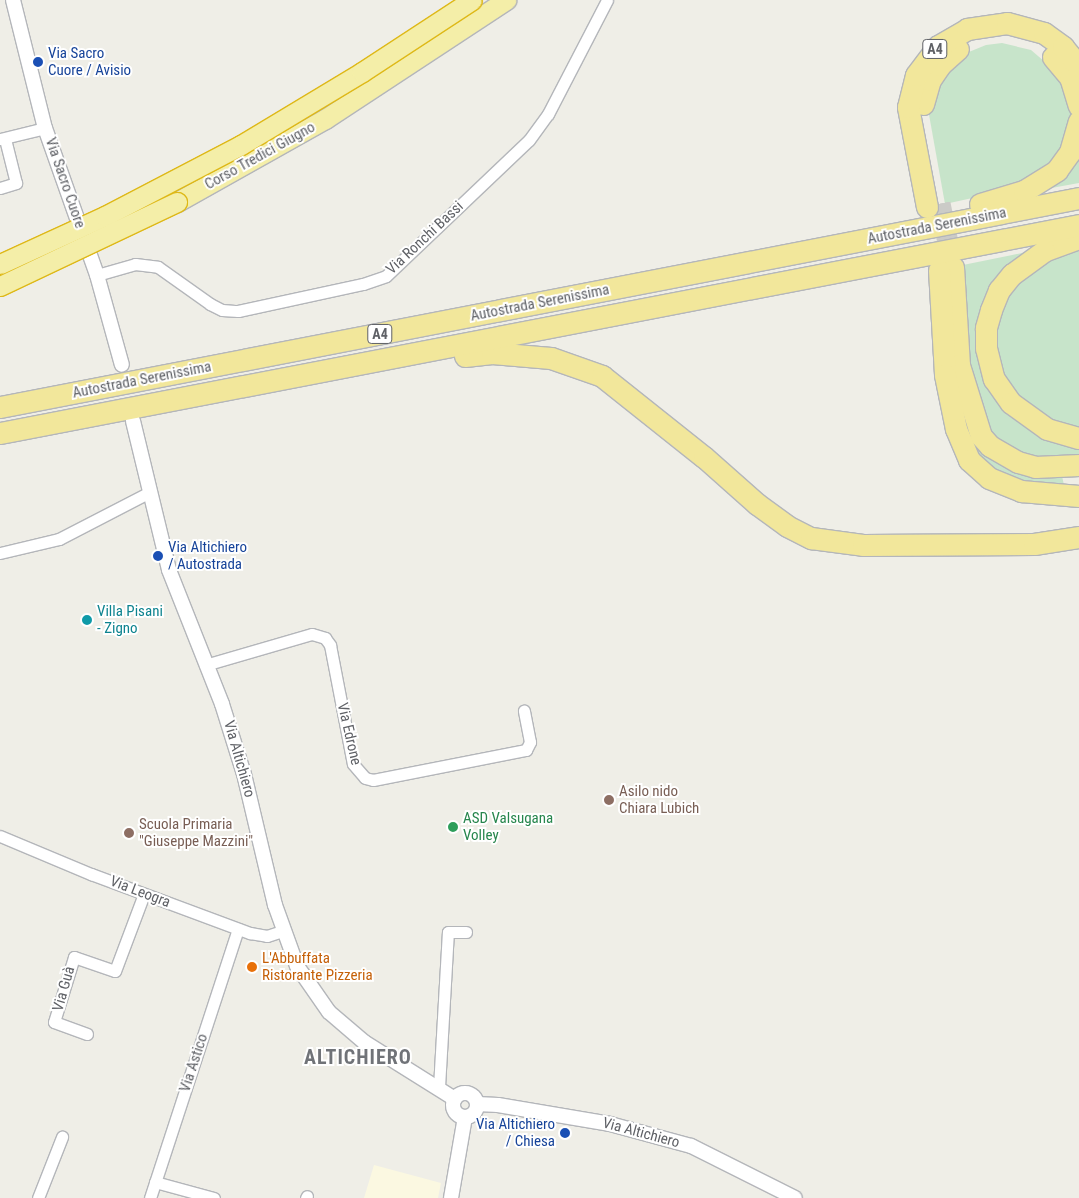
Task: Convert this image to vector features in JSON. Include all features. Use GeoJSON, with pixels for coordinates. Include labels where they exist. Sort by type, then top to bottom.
{"type":"FeatureCollection","features":[{"type":"Feature","properties":{"kind":"highway","name":"Corso Tredici Giugno"},"geometry":{"type":"LineString","coordinates":[[0,264],[105,216],[257,135],[362,72],[472,0]]}},
{"type":"Feature","properties":{"kind":"highway","name":"Corso Tredici Giugno"},"geometry":{"type":"LineString","coordinates":[[0,286],[108,236],[252,161],[387,80],[506,0]]}},
{"type":"Feature","properties":{"kind":"highway","name":"A4"},"geometry":{"type":"LineString","coordinates":[[1079,66],[1063,47],[1044,33],[1007,23],[967,29],[938,46],[916,76],[908,107],[933,205],[922,107],[930,80],[950,54],[976,40],[994,36],[1035,44],[1054,58],[1070,77],[1079,106]]}},
{"type":"Feature","properties":{"kind":"highway"},"geometry":{"type":"LineString","coordinates":[[760,260],[857,228],[1000,200],[1024,191],[1057,170],[1070,152],[1079,121]]}},
{"type":"Feature","properties":{"kind":"highway","name":"Autostrada Serenissima"},"geometry":{"type":"LineString","coordinates":[[0,407],[1079,198]]}},
{"type":"Feature","properties":{"kind":"highway","name":"Autostrada Serenissima"},"geometry":{"type":"LineString","coordinates":[[0,433],[1079,224]]}},
{"type":"Feature","properties":{"kind":"highway"},"geometry":{"type":"LineString","coordinates":[[1079,238],[1044,251],[1012,274],[999,290],[991,310],[986,328],[986,348],[994,379],[1011,404],[1047,428],[1079,438]]}},
{"type":"Feature","properties":{"kind":"highway"},"geometry":{"type":"LineString","coordinates":[[1079,466],[1035,467],[1018,462],[990,446],[981,436],[959,365],[946,269],[946,375],[956,429],[969,460],[990,478],[1021,491],[1079,496]]}},
{"type":"Feature","properties":{"kind":"highway"},"geometry":{"type":"LineString","coordinates":[[348,366],[404,365],[492,353],[551,358],[580,366],[624,392],[757,504],[787,526],[811,538],[863,545],[1034,544],[1079,537]]}},
{"type":"Feature","properties":{"kind":"street","name":"Via Sacro Cuore"},"geometry":{"type":"LineString","coordinates":[[13,0],[46,128],[97,274],[122,365]]}},
{"type":"Feature","properties":{"kind":"street","name":"Via Ronchi Bassi"},"geometry":{"type":"LineString","coordinates":[[97,274],[135,264],[158,267],[210,304],[222,310],[238,311],[386,276],[529,140],[548,114],[607,0]]}},
{"type":"Feature","properties":{"kind":"street"},"geometry":{"type":"LineString","coordinates":[[0,188],[16,183],[3,139],[46,128]]}},
{"type":"Feature","properties":{"kind":"street","name":"Via Altichiero"},"geometry":{"type":"LineString","coordinates":[[135,426],[172,583],[206,665],[244,774],[282,931],[306,982],[329,1012],[364,1042],[439,1087],[455,1099]]}},
{"type":"Feature","properties":{"kind":"street"},"geometry":{"type":"LineString","coordinates":[[0,554],[59,538],[150,492]]}},
{"type":"Feature","properties":{"kind":"street","name":"Via Edrone"},"geometry":{"type":"LineString","coordinates":[[206,665],[312,634],[326,638],[330,645],[353,764],[365,778],[373,780],[526,750],[530,742],[524,711]]}},
{"type":"Feature","properties":{"kind":"street","name":"Via Leogra"},"geometry":{"type":"LineString","coordinates":[[0,836],[144,894],[238,928],[261,935],[282,931]]}},
{"type":"Feature","properties":{"kind":"street","name":"Via Guà"},"geometry":{"type":"LineString","coordinates":[[87,1034],[54,1022],[74,957],[115,971],[144,894]]}},
{"type":"Feature","properties":{"kind":"street","name":"Via Astico"},"geometry":{"type":"LineString","coordinates":[[150,1198],[238,928]]}},
{"type":"Feature","properties":{"kind":"street"},"geometry":{"type":"LineString","coordinates":[[439,1087],[448,932],[466,932]]}},
{"type":"Feature","properties":{"kind":"street","name":"Via Altichiero"},"geometry":{"type":"LineString","coordinates":[[455,1099],[468,1094],[477,1104],[498,1105],[610,1124],[691,1146],[795,1198]]}},
{"type":"Feature","properties":{"kind":"street","name":"Via Altichiero"},"geometry":{"type":"LineString","coordinates":[[455,1099],[454,1111],[465,1117]]}},
{"type":"Feature","properties":{"kind":"street"},"geometry":{"type":"LineString","coordinates":[[451,1198],[465,1117],[472,1116],[477,1104]]}},
{"type":"Feature","properties":{"kind":"street"},"geometry":{"type":"LineString","coordinates":[[38,1198],[62,1137]]}},
{"type":"Feature","properties":{"kind":"street"},"geometry":{"type":"LineString","coordinates":[[155,1182],[214,1198]]}},
{"type":"Feature","properties":{"kind":"shaded area"},"geometry":{"type":"Polygon","coordinates":[[[374,1165],[441,1183],[438,1198],[364,1198],[374,1165]]]}},
{"type":"Feature","properties":{"kind":"green space"},"geometry":{"type":"Polygon","coordinates":[[[1002,43],[1031,50],[1059,74],[1073,107],[1073,125],[1060,155],[1009,190],[945,204],[928,109],[931,96],[959,56],[986,45],[1002,43]]]}},
{"type":"Feature","properties":{"kind":"green space"},"geometry":{"type":"Polygon","coordinates":[[[1079,153],[1079,183],[1046,189],[1079,153]]]}},
{"type":"Feature","properties":{"kind":"green space"},"geometry":{"type":"Polygon","coordinates":[[[1079,246],[1079,430],[1053,423],[1009,390],[993,354],[1000,303],[1028,270],[1079,246]]]}},
{"type":"Feature","properties":{"kind":"green space"},"geometry":{"type":"Polygon","coordinates":[[[1027,252],[1016,260],[984,369],[1079,443],[1079,457],[1032,461],[990,438],[971,394],[958,266],[1027,252]]]}},
{"type":"Feature","properties":{"kind":"green space"},"geometry":{"type":"Polygon","coordinates":[[[957,393],[968,427],[1062,476],[1064,485],[1027,486],[976,460],[957,393]]]}},
{"type":"Feature","properties":{"kind":"tunnel"},"geometry":{"type":"LineString","coordinates":[[940,203],[953,267]]}},
{"type":"Feature","properties":{"kind":"place","name":"Via Sacro Cuore / Avisio"},"geometry":{"type":"Point","coordinates":[38,62]}},
{"type":"Feature","properties":{"kind":"place","name":"Via Altichiero / Autostrada"},"geometry":{"type":"Point","coordinates":[158,556]}},
{"type":"Feature","properties":{"kind":"place","name":"Villa Pisani - Zigno"},"geometry":{"type":"Point","coordinates":[87,620]}},
{"type":"Feature","properties":{"kind":"place","name":"Asilo nido Chiara Lubich"},"geometry":{"type":"Point","coordinates":[609,800]}},
{"type":"Feature","properties":{"kind":"place","name":"ASD Valsugana Volley"},"geometry":{"type":"Point","coordinates":[453,827]}},
{"type":"Feature","properties":{"kind":"place","name":"Scuola Primaria \"Giuseppe Mazzini\""},"geometry":{"type":"Point","coordinates":[129,833]}},
{"type":"Feature","properties":{"kind":"place","name":"L'Abbuffata Ristorante Pizzeria"},"geometry":{"type":"Point","coordinates":[252,967]}},
{"type":"Feature","properties":{"kind":"place","name":"Via Altichiero / Chiesa"},"geometry":{"type":"Point","coordinates":[565,1133]}},
{"type":"Feature","properties":{"kind":"district","name":"ALTICHIERO"},"geometry":{"type":"Point","coordinates":[358,1057]}}]}
